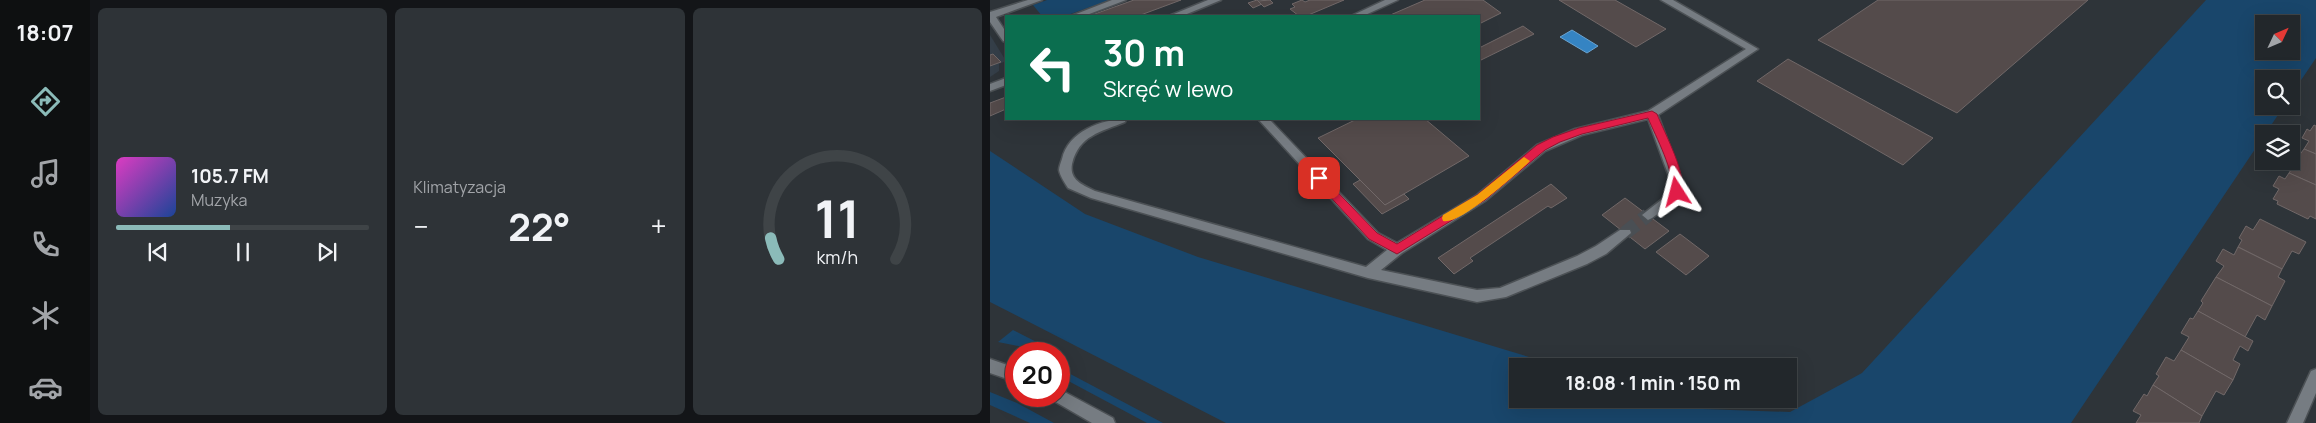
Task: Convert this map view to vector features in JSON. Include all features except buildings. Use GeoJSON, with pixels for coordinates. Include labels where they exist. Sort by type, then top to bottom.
{"type":"FeatureCollection","features":[{"type":"Feature","properties":{"kind":"street"},"geometry":{"type":"LineString","coordinates":[[1005,38],[990,15],[1037,0]]}},
{"type":"Feature","properties":{"kind":"street"},"geometry":{"type":"LineString","coordinates":[[1079,15],[1121,0]]}},
{"type":"Feature","properties":{"kind":"street"},"geometry":{"type":"LineString","coordinates":[[1177,15],[1216,0]]}},
{"type":"Feature","properties":{"kind":"street"},"geometry":{"type":"LineString","coordinates":[[1358,15],[1393,0]]}},
{"type":"Feature","properties":{"kind":"street"},"geometry":{"type":"LineString","coordinates":[[1368,273],[1397,249],[1481,198],[1541,148],[1556,139],[1652,114],[1753,49],[1666,0]]}},
{"type":"Feature","properties":{"kind":"street"},"geometry":{"type":"LineString","coordinates":[[990,88],[1005,82]]}},
{"type":"Feature","properties":{"kind":"street"},"geometry":{"type":"LineString","coordinates":[[1648,215],[1675,195],[1678,185],[1652,114]]}},
{"type":"Feature","properties":{"kind":"street"},"geometry":{"type":"LineString","coordinates":[[1119,120],[1088,133],[1076,141],[1068,153],[1065,170],[1072,185],[1091,194],[1368,273],[1477,296],[1501,293],[1582,260],[1601,250],[1625,233]]}},
{"type":"Feature","properties":{"kind":"street"},"geometry":{"type":"LineString","coordinates":[[1264,120],[1373,236],[1397,249]]}},
{"type":"Feature","properties":{"kind":"street"},"geometry":{"type":"LineString","coordinates":[[990,366],[1005,371]]}},
{"type":"Feature","properties":{"kind":"street"},"geometry":{"type":"LineString","coordinates":[[2295,423],[2316,376]]}},
{"type":"Feature","properties":{"kind":"street"},"geometry":{"type":"LineString","coordinates":[[1070,402],[1107,423]]}},
{"type":"Feature","properties":{"kind":"shaded area"},"geometry":{"type":"Polygon","coordinates":[[[1047,0],[1110,0],[1068,15],[1041,15],[1033,5],[1047,0]]]}},
{"type":"Feature","properties":{"kind":"shaded area"},"geometry":{"type":"Polygon","coordinates":[[[2206,0],[2316,0],[2316,58],[2300,82],[2300,70],[2255,70],[2255,115],[2278,115],[2271,125],[2255,125],[2255,149],[2071,423],[1226,423],[990,302],[990,151],[1085,214],[1198,257],[1533,358],[1509,358],[1509,408],[1700,408],[1790,412],[1862,373],[2206,0]]]}},
{"type":"Feature","properties":{"kind":"shaded area"},"geometry":{"type":"Polygon","coordinates":[[[1572,30],[1598,46],[1587,53],[1560,37],[1572,30]]]}},
{"type":"Feature","properties":{"kind":"shaded area"},"geometry":{"type":"Polygon","coordinates":[[[990,35],[1005,61],[999,64],[999,71],[990,77],[990,35]]]}},
{"type":"Feature","properties":{"kind":"shaded area"},"geometry":{"type":"Polygon","coordinates":[[[1013,330],[1037,342],[1005,343],[998,342],[1013,330]]]}},
{"type":"Feature","properties":{"kind":"shaded area"},"geometry":{"type":"Polygon","coordinates":[[[1070,374],[1163,423],[1147,423],[1070,382],[1070,374]]]}},
{"type":"Feature","properties":{"kind":"shaded area"},"geometry":{"type":"Polygon","coordinates":[[[990,392],[1005,398],[1005,407],[1024,407],[1054,423],[1030,423],[990,405],[990,392]]]}},
{"type":"Feature","properties":{"kind":"tunnel"},"geometry":{"type":"LineString","coordinates":[[1625,233],[1648,215]]}},
{"type":"Feature","properties":{"kind":"slow traffic"},"geometry":{"type":"LineString","coordinates":[[1447,218],[1481,198],[1524,161]]}},
{"type":"Feature","properties":{"kind":"route"},"geometry":{"type":"LineString","coordinates":[[1319,178],[1373,236],[1397,249],[1481,198],[1521,163],[1556,139],[1652,114],[1675,172],[1678,185],[1677,192]]}}]}
